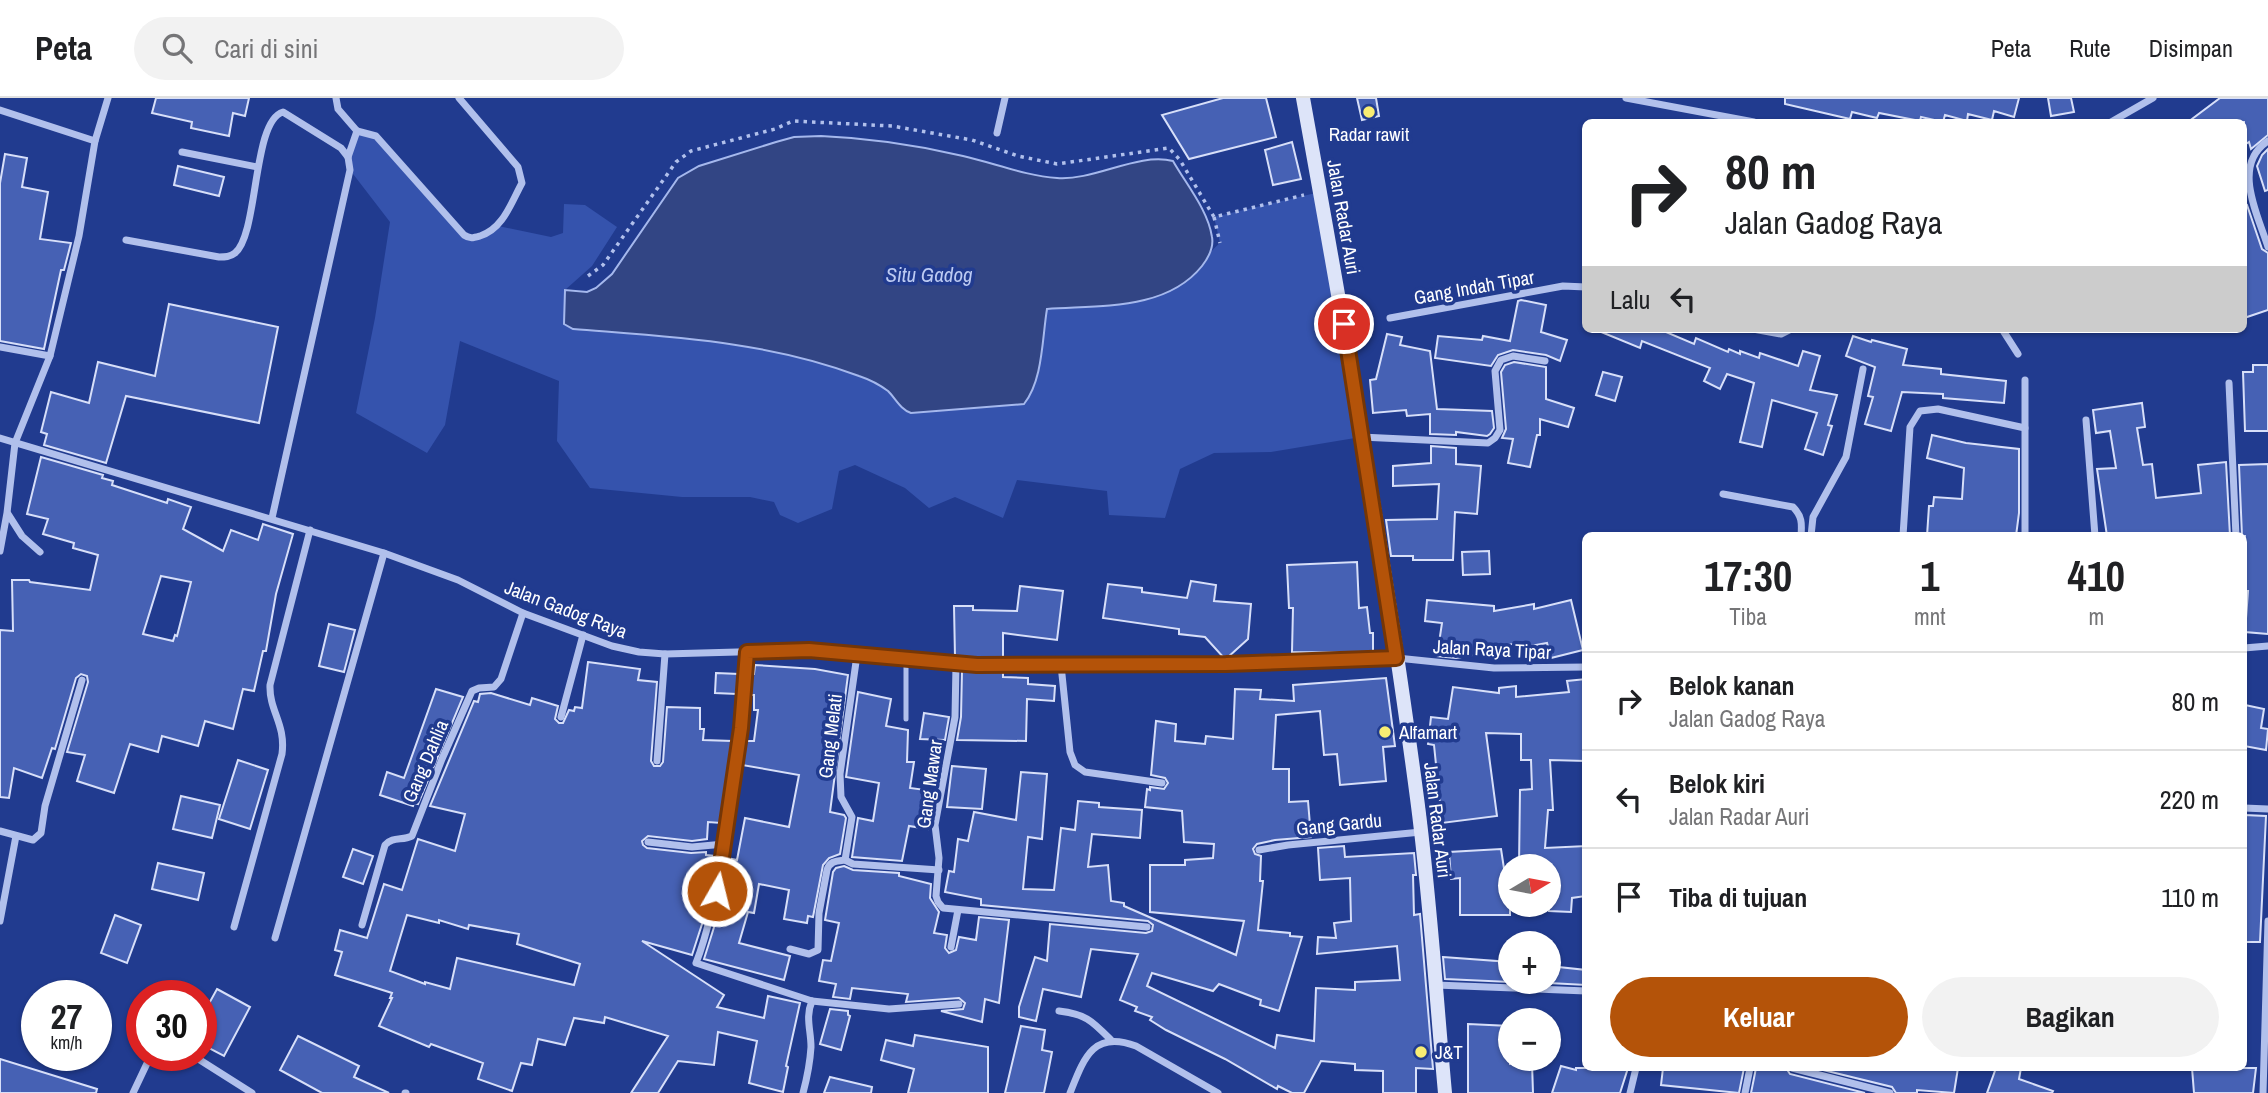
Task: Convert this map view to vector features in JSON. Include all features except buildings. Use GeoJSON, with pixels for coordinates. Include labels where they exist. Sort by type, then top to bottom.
{"type":"FeatureCollection","features":[{"type":"Feature","properties":{"kind":"main road","name":"Jalan Radar Auri"},"geometry":{"type":"LineString","coordinates":[[1303,98],[1353,375],[1421,832],[1445,1093]]}},
{"type":"Feature","properties":{"kind":"street"},"geometry":{"type":"LineString","coordinates":[[0,551],[15,443],[50,356],[79,236],[96,141],[108,98]]}},
{"type":"Feature","properties":{"kind":"street"},"geometry":{"type":"LineString","coordinates":[[336,98],[338,109],[357,131],[376,136],[464,236],[473,238],[491,232],[498,226],[522,183],[522,175],[459,98]]}},
{"type":"Feature","properties":{"kind":"street"},"geometry":{"type":"LineString","coordinates":[[997,133],[1005,98]]}},
{"type":"Feature","properties":{"kind":"street"},"geometry":{"type":"LineString","coordinates":[[1626,98],[1738,119]]}},
{"type":"Feature","properties":{"kind":"street"},"geometry":{"type":"LineString","coordinates":[[2116,119],[2153,98]]}},
{"type":"Feature","properties":{"kind":"street"},"geometry":{"type":"LineString","coordinates":[[0,110],[96,141]]}},
{"type":"Feature","properties":{"kind":"street"},"geometry":{"type":"LineString","coordinates":[[126,240],[219,257],[229,257],[235,253],[245,234],[257,167],[274,116],[283,112],[332,141],[348,157]]}},
{"type":"Feature","properties":{"kind":"street"},"geometry":{"type":"LineString","coordinates":[[272,517],[350,170],[348,157],[357,131]]}},
{"type":"Feature","properties":{"kind":"street"},"geometry":{"type":"LineString","coordinates":[[2268,141],[2255,152],[2249,179],[2268,247]]}},
{"type":"Feature","properties":{"kind":"street"},"geometry":{"type":"LineString","coordinates":[[181,152],[257,167]]}},
{"type":"Feature","properties":{"kind":"street","name":"Gang Indah Tipar"},"geometry":{"type":"LineString","coordinates":[[1390,318],[1563,286],[1582,287]]}},
{"type":"Feature","properties":{"kind":"street"},"geometry":{"type":"LineString","coordinates":[[2005,333],[2018,354]]}},
{"type":"Feature","properties":{"kind":"street"},"geometry":{"type":"LineString","coordinates":[[0,347],[50,356]]}},
{"type":"Feature","properties":{"kind":"street"},"geometry":{"type":"LineString","coordinates":[[1362,437],[1488,443],[1496,438],[1500,430],[1494,371],[1501,360],[1513,356],[1545,361]]}},
{"type":"Feature","properties":{"kind":"street"},"geometry":{"type":"LineString","coordinates":[[1811,532],[1813,517],[1846,457],[1863,369]]}},
{"type":"Feature","properties":{"kind":"street"},"geometry":{"type":"LineString","coordinates":[[2025,380],[2025,532]]}},
{"type":"Feature","properties":{"kind":"street"},"geometry":{"type":"LineString","coordinates":[[2229,383],[2236,532]]}},
{"type":"Feature","properties":{"kind":"street"},"geometry":{"type":"LineString","coordinates":[[1903,532],[1910,427],[1920,411],[1938,408],[2025,428]]}},
{"type":"Feature","properties":{"kind":"street"},"geometry":{"type":"LineString","coordinates":[[2086,420],[2095,532]]}},
{"type":"Feature","properties":{"kind":"street","name":"Jalan Gadog Raya"},"geometry":{"type":"LineString","coordinates":[[0,438],[272,517],[384,553],[458,580],[523,613],[612,646],[665,654],[809,650],[956,665],[1226,664],[1396,658]]}},
{"type":"Feature","properties":{"kind":"street"},"geometry":{"type":"LineString","coordinates":[[1723,494],[1793,507],[1800,514],[1801,532]]}},
{"type":"Feature","properties":{"kind":"street"},"geometry":{"type":"LineString","coordinates":[[7,513],[17,530],[40,552]]}},
{"type":"Feature","properties":{"kind":"street"},"geometry":{"type":"LineString","coordinates":[[234,927],[282,754],[284,739],[272,704],[270,685],[310,530]]}},
{"type":"Feature","properties":{"kind":"street"},"geometry":{"type":"LineString","coordinates":[[275,938],[384,553]]}},
{"type":"Feature","properties":{"kind":"street","name":"Gang Dahlia"},"geometry":{"type":"LineString","coordinates":[[362,925],[385,845],[394,838],[412,836],[472,691],[494,687],[501,679],[523,613]]}},
{"type":"Feature","properties":{"kind":"street"},"geometry":{"type":"LineString","coordinates":[[561,717],[583,635]]}},
{"type":"Feature","properties":{"kind":"street"},"geometry":{"type":"LineString","coordinates":[[2247,648],[2268,646]]}},
{"type":"Feature","properties":{"kind":"street"},"geometry":{"type":"LineString","coordinates":[[747,652],[741,728],[716,898],[696,963],[812,1001],[889,1009],[959,1004]]}},
{"type":"Feature","properties":{"kind":"street"},"geometry":{"type":"LineString","coordinates":[[657,761],[665,654]]}},
{"type":"Feature","properties":{"kind":"street","name":"Gang Melati"},"geometry":{"type":"LineString","coordinates":[[845,860],[852,817],[841,797],[840,774],[857,655]]}},
{"type":"Feature","properties":{"kind":"street","name":"Jalan Raya Tipar"},"geometry":{"type":"LineString","coordinates":[[1396,658],[1494,668],[1582,667]]}},
{"type":"Feature","properties":{"kind":"street","name":"Gang Mawar"},"geometry":{"type":"LineString","coordinates":[[956,665],[955,717],[935,825],[939,870],[936,896],[940,906],[958,910]]}},
{"type":"Feature","properties":{"kind":"street"},"geometry":{"type":"LineString","coordinates":[[1061,665],[1070,752],[1075,765],[1085,772],[1162,783]]}},
{"type":"Feature","properties":{"kind":"street"},"geometry":{"type":"LineString","coordinates":[[0,831],[33,840],[41,833],[45,806],[82,680]]}},
{"type":"Feature","properties":{"kind":"street"},"geometry":{"type":"LineString","coordinates":[[2247,808],[2268,809]]}},
{"type":"Feature","properties":{"kind":"street","name":"Gang Gardu"},"geometry":{"type":"LineString","coordinates":[[1259,850],[1421,832]]}},
{"type":"Feature","properties":{"kind":"street"},"geometry":{"type":"LineString","coordinates":[[0,921],[16,836]]}},
{"type":"Feature","properties":{"kind":"street"},"geometry":{"type":"LineString","coordinates":[[648,842],[692,847],[724,844]]}},
{"type":"Feature","properties":{"kind":"street"},"geometry":{"type":"LineString","coordinates":[[790,949],[809,954],[818,950],[819,913],[829,864],[845,860],[853,864],[939,870]]}},
{"type":"Feature","properties":{"kind":"street"},"geometry":{"type":"LineString","coordinates":[[951,947],[958,910],[1147,928]]}},
{"type":"Feature","properties":{"kind":"street"},"geometry":{"type":"LineString","coordinates":[[2263,1093],[2266,1069],[2268,921]]}},
{"type":"Feature","properties":{"kind":"street"},"geometry":{"type":"LineString","coordinates":[[1435,985],[1582,991]]}},
{"type":"Feature","properties":{"kind":"street"},"geometry":{"type":"LineString","coordinates":[[803,1093],[809,1072],[811,1045],[807,1013],[812,1001]]}},
{"type":"Feature","properties":{"kind":"street"},"geometry":{"type":"LineString","coordinates":[[1059,1011],[1087,1017],[1111,1040]]}},
{"type":"Feature","properties":{"kind":"street"},"geometry":{"type":"LineString","coordinates":[[1070,1093],[1088,1053],[1111,1040],[1136,1046],[1218,1093]]}},
{"type":"Feature","properties":{"kind":"street"},"geometry":{"type":"LineString","coordinates":[[133,1093],[143,1071]]}},
{"type":"Feature","properties":{"kind":"street"},"geometry":{"type":"LineString","coordinates":[[217,1071],[252,1093]]}},
{"type":"Feature","properties":{"kind":"street"},"geometry":{"type":"LineString","coordinates":[[1630,1093],[1635,1071]]}},
{"type":"Feature","properties":{"kind":"street"},"geometry":{"type":"LineString","coordinates":[[1745,1093],[1749,1071]]}},
{"type":"Feature","properties":{"kind":"street"},"geometry":{"type":"LineString","coordinates":[[1804,1071],[1890,1093]]}},
{"type":"Feature","properties":{"kind":"lane"},"geometry":{"type":"LineString","coordinates":[[906,660],[906,719]]}},
{"type":"Feature","properties":{"kind":"path"},"geometry":{"type":"LineString","coordinates":[[588,276],[603,265],[676,162],[691,151],[793,121],[892,126],[972,140],[1018,156],[1057,164],[1169,148],[1180,160],[1214,217],[1220,243]]}},
{"type":"Feature","properties":{"kind":"path"},"geometry":{"type":"LineString","coordinates":[[1214,217],[1320,192]]}},
{"type":"Feature","properties":{"kind":"shaded area"},"geometry":{"type":"Polygon","coordinates":[[[357,131],[368,132],[468,238],[498,226],[551,237],[563,233],[564,204],[585,205],[617,227],[592,266],[565,290],[564,324],[573,329],[718,342],[789,355],[870,380],[888,391],[911,413],[1024,404],[1035,383],[1041,359],[1047,309],[1118,302],[1171,290],[1190,279],[1220,243],[1214,217],[1320,192],[1361,437],[1271,452],[1214,453],[1180,469],[1165,518],[1109,515],[1107,491],[1017,480],[1003,518],[955,497],[929,508],[905,488],[855,465],[839,471],[832,509],[798,523],[780,515],[774,502],[750,497],[682,497],[590,488],[557,441],[559,381],[460,341],[445,425],[427,453],[356,413],[390,222],[350,170],[348,157],[357,131]]]}},
{"type":"Feature","properties":{"kind":"water","name":"Situ Gadog"},"geometry":{"type":"Polygon","coordinates":[[[821,136],[911,145],[1034,175],[1057,178],[1086,175],[1145,160],[1173,161],[1206,217],[1212,237],[1212,249],[1202,266],[1187,281],[1151,298],[1109,306],[1047,309],[1041,359],[1035,383],[1024,404],[911,413],[888,391],[870,380],[789,355],[718,342],[573,329],[564,324],[565,290],[587,292],[612,274],[678,178],[699,166],[776,142],[794,137],[821,136]]]}},
{"type":"Feature","properties":{"kind":"place","name":"Radar rawit"},"geometry":{"type":"Point","coordinates":[1369,112]}},
{"type":"Feature","properties":{"kind":"place","name":"Alfamart"},"geometry":{"type":"Point","coordinates":[1385,732]}},
{"type":"Feature","properties":{"kind":"place","name":"J&T"},"geometry":{"type":"Point","coordinates":[1421,1052]}},
{"type":"Feature","properties":{"kind":"route"},"geometry":{"type":"LineString","coordinates":[[717,891],[741,728],[747,652],[809,650],[956,665],[1226,664],[1396,658],[1344,324]]}}]}
